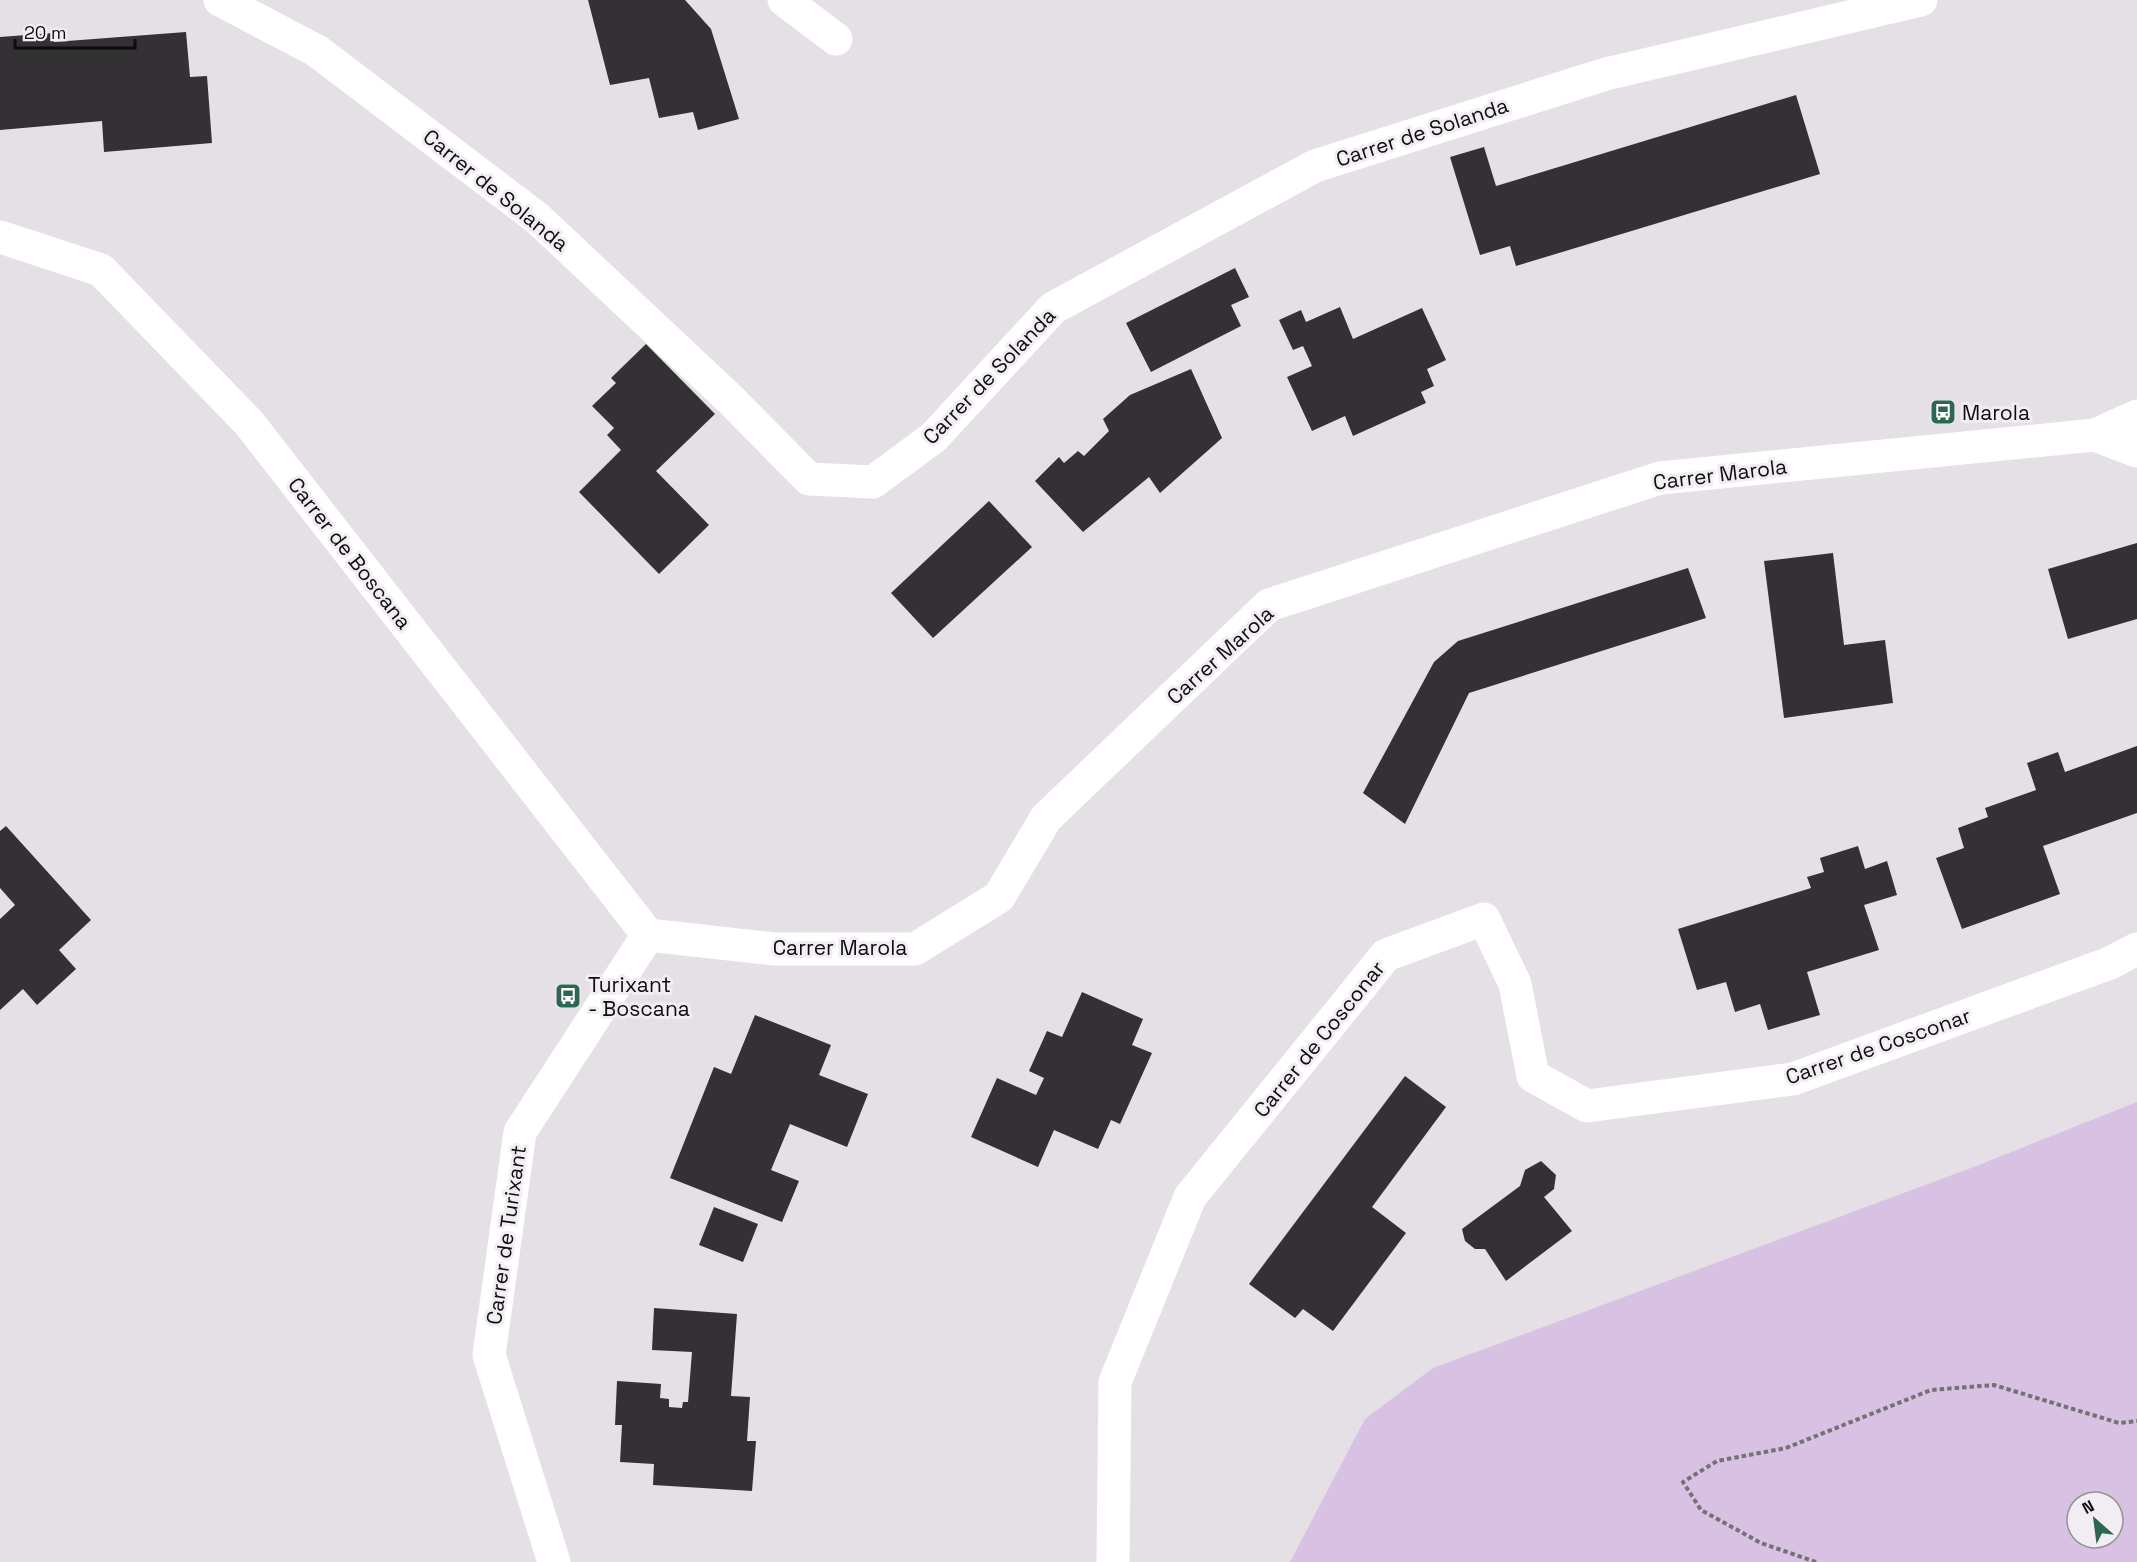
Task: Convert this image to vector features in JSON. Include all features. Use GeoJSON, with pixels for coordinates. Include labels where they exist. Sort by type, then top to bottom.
{"type":"FeatureCollection","features":[{"type":"Feature","properties":{"kind":"street","name":"Carrer de Solanda"},"geometry":{"type":"LineString","coordinates":[[220,0],[317,51],[537,218],[731,400],[809,479],[873,482],[934,437],[1053,308],[1315,166],[1606,74],[1920,0]]}},
{"type":"Feature","properties":{"kind":"street"},"geometry":{"type":"LineString","coordinates":[[784,0],[836,39]]}},
{"type":"Feature","properties":{"kind":"street","name":"Carrer de Boscana"},"geometry":{"type":"LineString","coordinates":[[0,237],[101,270],[249,423],[648,935]]}},
{"type":"Feature","properties":{"kind":"street"},"geometry":{"type":"LineString","coordinates":[[2094,435],[2137,416]]}},
{"type":"Feature","properties":{"kind":"street"},"geometry":{"type":"LineString","coordinates":[[2094,435],[2137,451]]}},
{"type":"Feature","properties":{"kind":"street","name":"Carrer Marola"},"geometry":{"type":"LineString","coordinates":[[648,935],[774,949],[915,949],[999,897],[1046,818],[1269,605],[1660,478],[2094,435]]}},
{"type":"Feature","properties":{"kind":"street","name":"Carrer de Cosconar"},"geometry":{"type":"LineString","coordinates":[[1113,1562],[1115,1382],[1190,1197],[1386,955],[1484,919],[1515,984],[1533,1076],[1587,1106],[1793,1079],[2110,963],[2137,949]]}},
{"type":"Feature","properties":{"kind":"street","name":"Carrer de Turixant"},"geometry":{"type":"LineString","coordinates":[[554,1562],[489,1355],[520,1132],[648,935]]}},
{"type":"Feature","properties":{"kind":"path"},"geometry":{"type":"LineString","coordinates":[[1816,1562],[1761,1543],[1701,1510],[1683,1482],[1717,1461],[1786,1448],[1931,1390],[1994,1385],[2119,1423],[2137,1421]]}},
{"type":"Feature","properties":{"kind":"shaded area"},"geometry":{"type":"Polygon","coordinates":[[[2137,1102],[2137,1562],[1290,1562],[1365,1419],[1433,1368],[1979,1165],[2137,1102]]]}},
{"type":"Feature","properties":{"kind":"building"},"geometry":{"type":"Polygon","coordinates":[[[588,0],[685,0],[711,29],[739,119],[698,130],[693,112],[659,118],[649,78],[610,85],[588,0]]]}},
{"type":"Feature","properties":{"kind":"building"},"geometry":{"type":"Polygon","coordinates":[[[186,32],[190,77],[207,76],[212,143],[104,152],[102,121],[0,130],[0,37],[53,33],[54,42],[186,32]]]}},
{"type":"Feature","properties":{"kind":"building"},"geometry":{"type":"Polygon","coordinates":[[[1796,95],[1820,174],[1516,266],[1510,246],[1480,255],[1450,157],[1484,147],[1496,186],[1796,95]]]}},
{"type":"Feature","properties":{"kind":"building"},"geometry":{"type":"Polygon","coordinates":[[[1235,268],[1249,297],[1231,305],[1241,326],[1151,372],[1126,323],[1235,268]]]}},
{"type":"Feature","properties":{"kind":"building"},"geometry":{"type":"Polygon","coordinates":[[[1340,307],[1353,339],[1422,308],[1446,360],[1427,369],[1434,386],[1421,392],[1426,403],[1353,436],[1345,416],[1312,431],[1287,377],[1312,366],[1303,346],[1293,350],[1279,320],[1301,310],[1306,322],[1340,307]]]}},
{"type":"Feature","properties":{"kind":"building"},"geometry":{"type":"Polygon","coordinates":[[[646,344],[715,414],[656,471],[709,525],[659,574],[579,492],[621,450],[607,435],[614,428],[592,406],[616,383],[611,378],[646,344]]]}},
{"type":"Feature","properties":{"kind":"building"},"geometry":{"type":"Polygon","coordinates":[[[1191,369],[1222,438],[1160,493],[1149,477],[1083,532],[1035,481],[1059,457],[1064,463],[1078,451],[1084,456],[1109,431],[1103,419],[1130,395],[1191,369]]]}},
{"type":"Feature","properties":{"kind":"building"},"geometry":{"type":"Polygon","coordinates":[[[989,501],[1032,547],[933,638],[891,593],[989,501]]]}},
{"type":"Feature","properties":{"kind":"building"},"geometry":{"type":"Polygon","coordinates":[[[2137,543],[2137,619],[2068,639],[2048,569],[2137,543]]]}},
{"type":"Feature","properties":{"kind":"building"},"geometry":{"type":"Polygon","coordinates":[[[1833,553],[1844,645],[1885,640],[1893,703],[1784,718],[1764,561],[1833,553]]]}},
{"type":"Feature","properties":{"kind":"building"},"geometry":{"type":"Polygon","coordinates":[[[1688,568],[1706,618],[1469,693],[1405,824],[1363,793],[1434,662],[1458,641],[1688,568]]]}},
{"type":"Feature","properties":{"kind":"building"},"geometry":{"type":"Polygon","coordinates":[[[2137,746],[2137,813],[2043,846],[2060,894],[1962,929],[1936,858],[1964,848],[1958,828],[1988,817],[1985,808],[2036,790],[2027,763],[2058,752],[2065,772],[2137,746]]]}},
{"type":"Feature","properties":{"kind":"building"},"geometry":{"type":"Polygon","coordinates":[[[6,826],[91,920],[59,950],[76,969],[37,1005],[23,989],[0,1010],[0,919],[15,905],[0,888],[0,831],[6,826]]]}},
{"type":"Feature","properties":{"kind":"building"},"geometry":{"type":"Polygon","coordinates":[[[1858,846],[1865,869],[1887,861],[1897,895],[1864,905],[1879,950],[1807,972],[1820,1015],[1768,1030],[1760,1004],[1735,1012],[1726,982],[1697,990],[1678,929],[1811,888],[1807,877],[1824,872],[1820,858],[1858,846]]]}},
{"type":"Feature","properties":{"kind":"building"},"geometry":{"type":"Polygon","coordinates":[[[1082,992],[1143,1019],[1132,1045],[1152,1053],[1120,1124],[1111,1120],[1098,1149],[1054,1130],[1038,1167],[971,1137],[997,1078],[1036,1095],[1044,1078],[1029,1071],[1047,1031],[1062,1037],[1082,992]]]}},
{"type":"Feature","properties":{"kind":"building"},"geometry":{"type":"Polygon","coordinates":[[[755,1015],[831,1045],[819,1075],[868,1094],[847,1147],[790,1124],[771,1170],[799,1181],[782,1222],[670,1178],[714,1067],[731,1074],[755,1015]]]}},
{"type":"Feature","properties":{"kind":"building"},"geometry":{"type":"Polygon","coordinates":[[[1405,1076],[1446,1107],[1372,1207],[1406,1233],[1333,1331],[1303,1309],[1295,1318],[1249,1284],[1405,1076]]]}},
{"type":"Feature","properties":{"kind":"building"},"geometry":{"type":"Polygon","coordinates":[[[1541,1161],[1556,1175],[1554,1189],[1544,1197],[1572,1231],[1506,1281],[1485,1249],[1475,1249],[1465,1241],[1462,1229],[1520,1186],[1525,1170],[1541,1161]]]}},
{"type":"Feature","properties":{"kind":"building"},"geometry":{"type":"Polygon","coordinates":[[[714,1207],[758,1224],[743,1262],[699,1245],[714,1207]]]}},
{"type":"Feature","properties":{"kind":"building"},"geometry":{"type":"Polygon","coordinates":[[[654,1308],[737,1314],[731,1396],[750,1397],[747,1441],[756,1441],[752,1491],[653,1485],[654,1464],[620,1462],[622,1425],[615,1425],[617,1381],[661,1384],[660,1398],[669,1399],[669,1407],[682,1408],[683,1402],[688,1402],[692,1352],[652,1350],[654,1308]]]}},
{"type":"Feature","properties":{"kind":"place","name":"Marola"},"geometry":{"type":"Point","coordinates":[1943,412]}},
{"type":"Feature","properties":{"kind":"place","name":"Turixant - Boscana"},"geometry":{"type":"Point","coordinates":[568,996]}}]}
